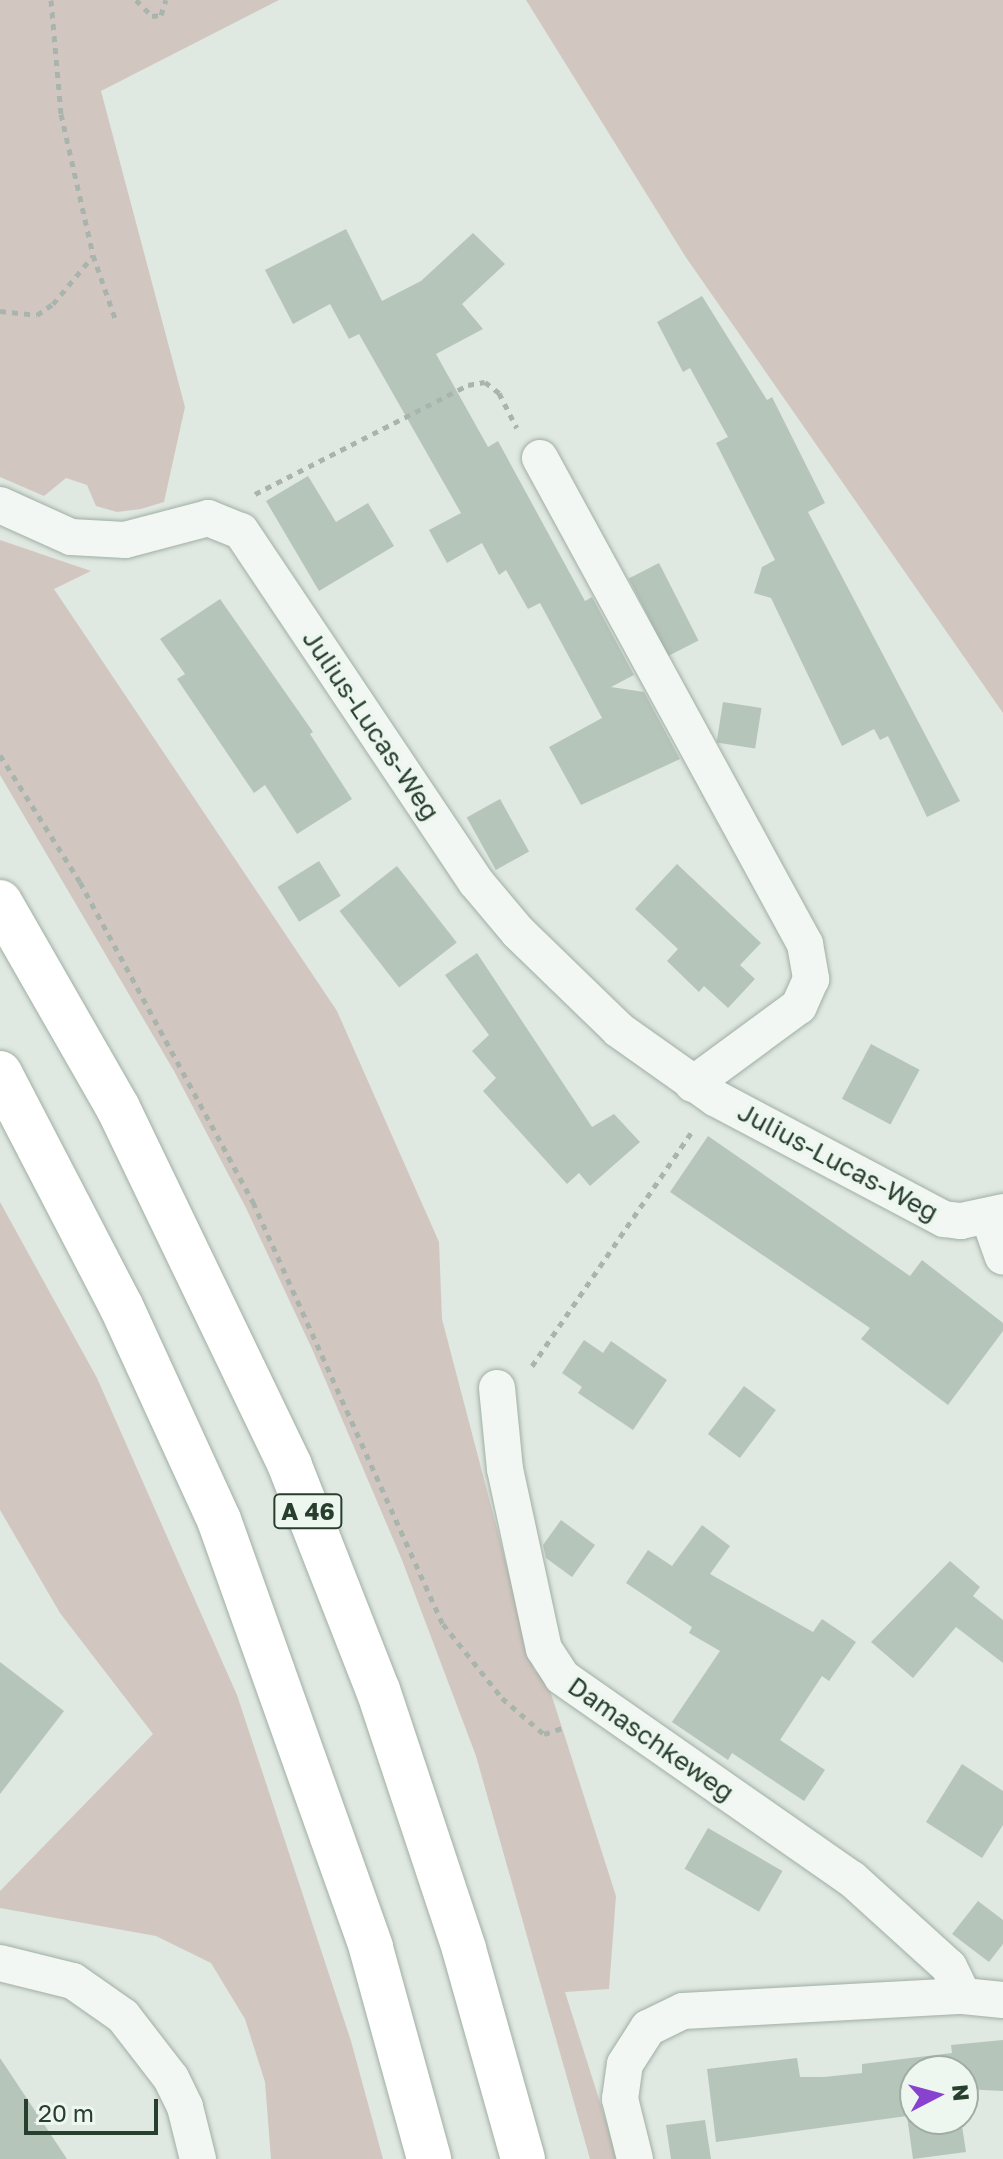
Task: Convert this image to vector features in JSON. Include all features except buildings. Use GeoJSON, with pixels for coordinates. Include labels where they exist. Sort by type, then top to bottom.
{"type":"FeatureCollection","features":[{"type":"Feature","properties":{"kind":"highway","name":"A 46"},"geometry":{"type":"LineString","coordinates":[[0,902],[125,1122],[290,1466],[378,1690],[464,1949],[523,2159]]}},
{"type":"Feature","properties":{"kind":"highway"},"geometry":{"type":"LineString","coordinates":[[0,1073],[121,1306],[219,1520],[371,1948],[429,2159]]}},
{"type":"Feature","properties":{"kind":"street"},"geometry":{"type":"LineString","coordinates":[[540,458],[805,944],[811,979],[799,1006],[704,1091]]}},
{"type":"Feature","properties":{"kind":"street"},"geometry":{"type":"LineString","coordinates":[[0,505],[71,537],[125,540],[208,518]]}},
{"type":"Feature","properties":{"kind":"street","name":"Julius-Lucas-Weg"},"geometry":{"type":"LineString","coordinates":[[208,518],[241,531],[476,882],[510,922],[619,1030],[704,1091],[944,1219],[996,1215],[1003,1257]]}},
{"type":"Feature","properties":{"kind":"street","name":"Damaschkeweg"},"geometry":{"type":"LineString","coordinates":[[497,1388],[505,1469],[544,1649],[562,1677],[852,1879],[949,1967],[963,1996]]}},
{"type":"Feature","properties":{"kind":"street"},"geometry":{"type":"LineString","coordinates":[[0,1963],[73,1981],[123,2016],[171,2078],[185,2107],[198,2159]]}},
{"type":"Feature","properties":{"kind":"street"},"geometry":{"type":"LineString","coordinates":[[635,2159],[620,2099],[625,2064],[648,2028],[683,2011],[718,2005],[963,1996],[1003,2000]]}},
{"type":"Feature","properties":{"kind":"path"},"geometry":{"type":"LineString","coordinates":[[51,0],[61,114],[93,255],[115,318]]}},
{"type":"Feature","properties":{"kind":"path"},"geometry":{"type":"LineString","coordinates":[[136,0],[152,16],[161,15],[166,0]]}},
{"type":"Feature","properties":{"kind":"path"},"geometry":{"type":"LineString","coordinates":[[0,311],[37,315],[53,304],[93,255]]}},
{"type":"Feature","properties":{"kind":"path"},"geometry":{"type":"LineString","coordinates":[[208,518],[468,385],[485,382],[499,393],[528,451],[540,458]]}},
{"type":"Feature","properties":{"kind":"path"},"geometry":{"type":"LineString","coordinates":[[0,755],[80,882],[253,1202],[443,1624],[502,1698],[544,1734],[576,1723],[596,1702]]}},
{"type":"Feature","properties":{"kind":"path"},"geometry":{"type":"LineString","coordinates":[[532,1366],[704,1091]]}},
{"type":"Feature","properties":{"kind":"shaded area"},"geometry":{"type":"Polygon","coordinates":[[[0,0],[279,0],[101,91],[185,407],[164,502],[141,509],[117,512],[96,506],[87,485],[66,478],[44,496],[0,477],[0,0]]]}},
{"type":"Feature","properties":{"kind":"shaded area"},"geometry":{"type":"Polygon","coordinates":[[[526,0],[1003,0],[1003,713],[685,256],[526,0]]]}},
{"type":"Feature","properties":{"kind":"shaded area"},"geometry":{"type":"Polygon","coordinates":[[[0,540],[91,571],[54,589],[337,1011],[439,1242],[442,1319],[534,1670],[547,1681],[616,1896],[609,1989],[565,1992],[618,2159],[590,2159],[476,1756],[402,1560],[313,1351],[246,1208],[174,1071],[0,775],[0,540]]]}},
{"type":"Feature","properties":{"kind":"shaded area"},"geometry":{"type":"Polygon","coordinates":[[[0,1202],[97,1378],[237,1695],[351,2041],[383,2159],[271,2159],[265,2082],[245,2019],[211,1963],[156,1936],[0,1908],[0,1891],[153,1734],[60,1613],[0,1510],[0,1202]]]}}]}
